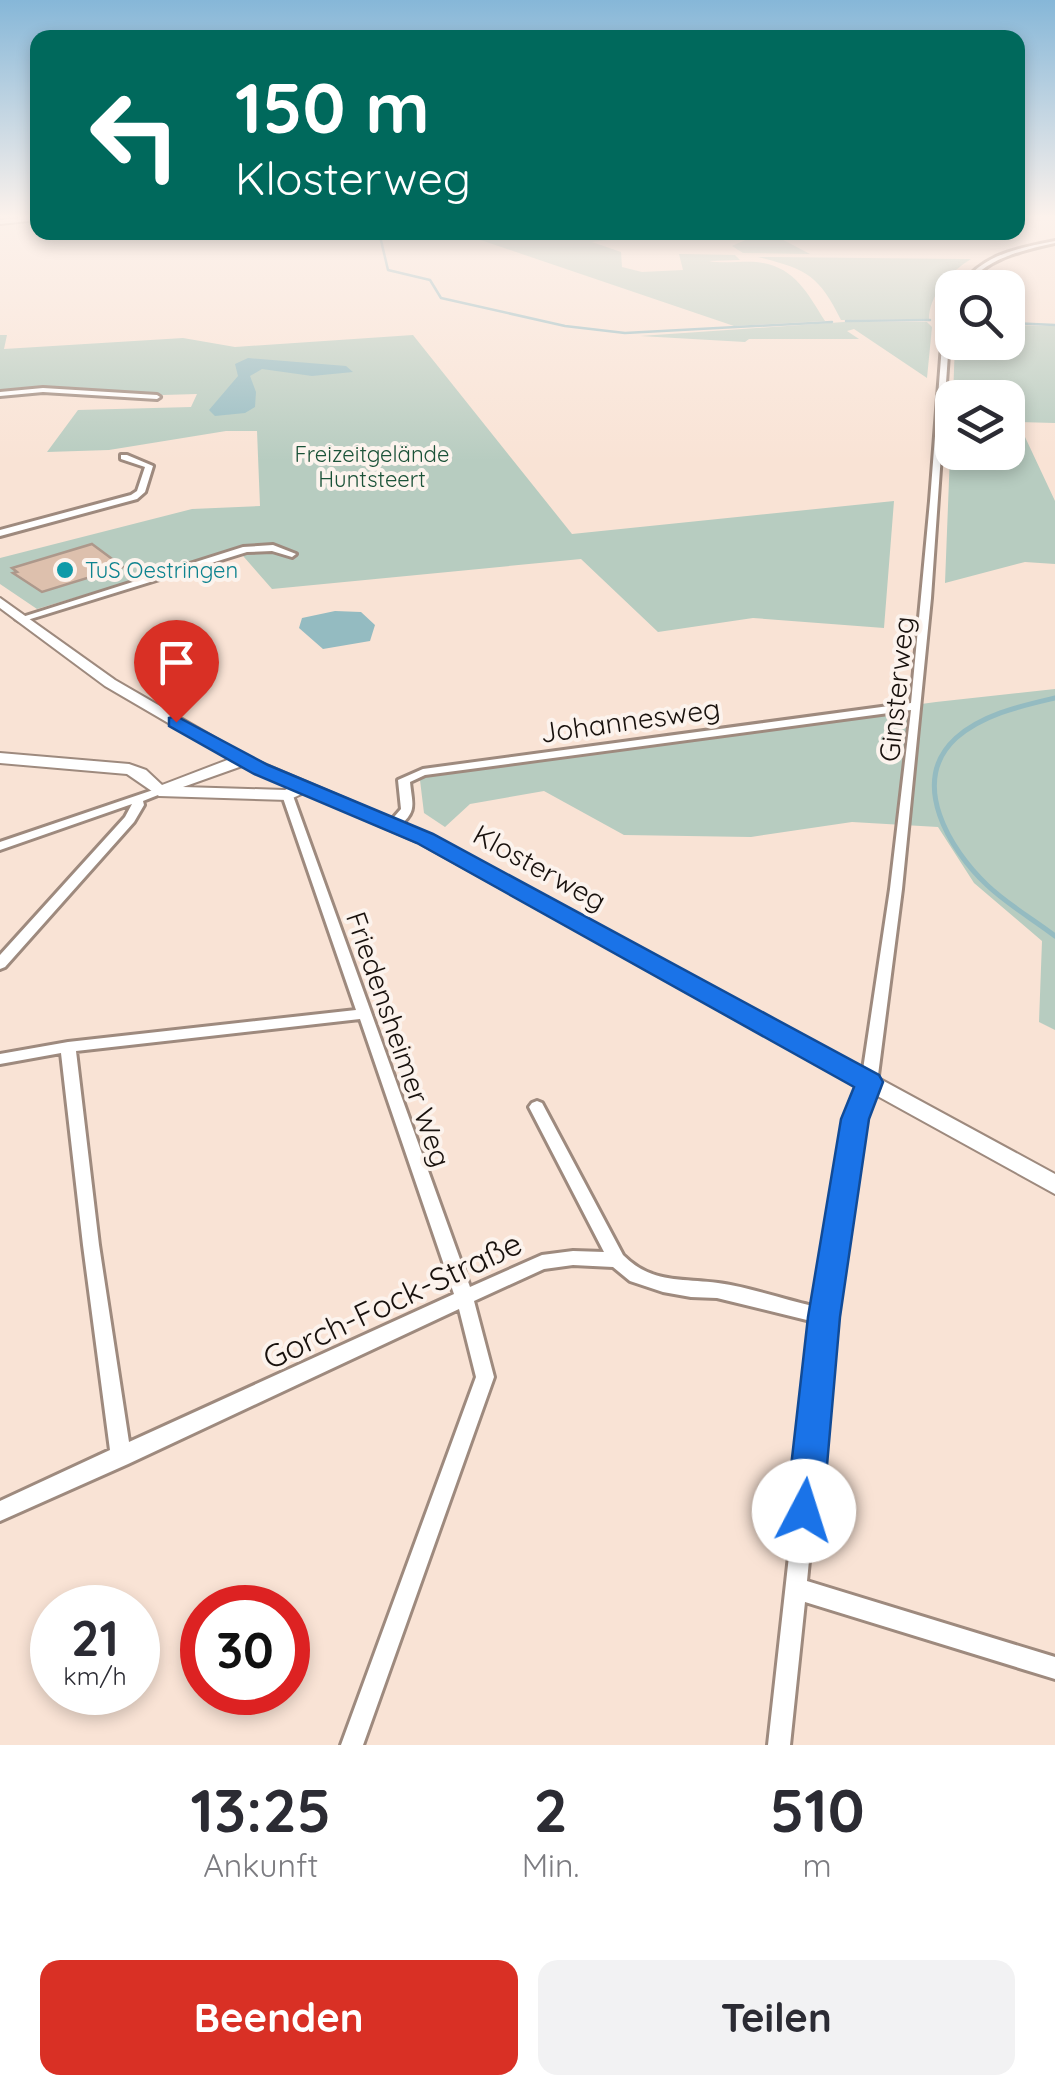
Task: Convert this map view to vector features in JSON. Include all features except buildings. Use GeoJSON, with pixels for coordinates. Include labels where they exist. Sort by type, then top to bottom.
{"type":"FeatureCollection","features":[{"type":"Feature","properties":{"kind":"street","name":"Ginsterweg"},"geometry":{"type":"LineString","coordinates":[[779,1745],[824,1317],[855,1119],[869,1082],[924,641],[944,360]]}},
{"type":"Feature","properties":{"kind":"street"},"geometry":{"type":"LineString","coordinates":[[0,394],[42,390],[158,397]]}},
{"type":"Feature","properties":{"kind":"street"},"geometry":{"type":"LineString","coordinates":[[0,534],[134,497],[141,492],[149,466],[124,456]]}},
{"type":"Feature","properties":{"kind":"street"},"geometry":{"type":"LineString","coordinates":[[22,619],[246,549],[273,548],[292,554]]}},
{"type":"Feature","properties":{"kind":"street","name":"Klosterweg"},"geometry":{"type":"LineString","coordinates":[[0,602],[110,682],[295,791],[394,824],[1055,1185]]}},
{"type":"Feature","properties":{"kind":"street","name":"Johannesweg"},"geometry":{"type":"LineString","coordinates":[[394,824],[408,813],[410,806],[404,780],[423,772],[916,706]]}},
{"type":"Feature","properties":{"kind":"street"},"geometry":{"type":"LineString","coordinates":[[0,758],[129,769],[140,773],[158,791],[295,791]]}},
{"type":"Feature","properties":{"kind":"street"},"geometry":{"type":"LineString","coordinates":[[0,846],[242,760]]}},
{"type":"Feature","properties":{"kind":"street"},"geometry":{"type":"LineString","coordinates":[[214,792],[261,770]]}},
{"type":"Feature","properties":{"kind":"street","name":"Friedensheimer Weg"},"geometry":{"type":"LineString","coordinates":[[295,791],[363,1014],[465,1299],[484,1377],[352,1745]]}},
{"type":"Feature","properties":{"kind":"street"},"geometry":{"type":"LineString","coordinates":[[0,964],[130,819],[138,806],[136,798]]}},
{"type":"Feature","properties":{"kind":"street"},"geometry":{"type":"LineString","coordinates":[[0,1059],[68,1047],[363,1014]]}},
{"type":"Feature","properties":{"kind":"street"},"geometry":{"type":"LineString","coordinates":[[68,1047],[91,1245],[122,1457]]}},
{"type":"Feature","properties":{"kind":"street"},"geometry":{"type":"LineString","coordinates":[[537,1107],[616,1260]]}},
{"type":"Feature","properties":{"kind":"street","name":"Gorch-Fock-Straße"},"geometry":{"type":"LineString","coordinates":[[0,1511],[542,1262],[573,1258],[616,1260],[624,1270],[640,1278],[701,1291],[718,1290],[824,1317]]}},
{"type":"Feature","properties":{"kind":"street"},"geometry":{"type":"LineString","coordinates":[[798,1589],[1055,1668]]}},
{"type":"Feature","properties":{"kind":"green space"},"geometry":{"type":"Polygon","coordinates":[[[650,297],[810,297],[825,321],[734,326],[650,297]]]}},
{"type":"Feature","properties":{"kind":"green space"},"geometry":{"type":"Polygon","coordinates":[[[828,297],[935,297],[929,319],[841,320],[828,297]]]}},
{"type":"Feature","properties":{"kind":"green space"},"geometry":{"type":"Polygon","coordinates":[[[844,322],[927,322],[932,327],[927,378],[854,329],[847,331],[859,339],[745,342],[640,336],[844,322]]]}},
{"type":"Feature","properties":{"kind":"green space"},"geometry":{"type":"Polygon","coordinates":[[[1025,325],[1055,326],[1055,423],[1025,422],[1025,380],[954,380],[954,360],[1025,360],[1025,325]]]}},
{"type":"Feature","properties":{"kind":"green space","name":"Freizeitgelände Huntsteert"},"geometry":{"type":"Polygon","coordinates":[[[0,335],[7,335],[4,349],[183,338],[235,347],[413,335],[572,534],[894,501],[884,628],[753,618],[658,632],[581,559],[272,589],[237,549],[37,609],[0,584],[0,558],[192,509],[260,506],[257,431],[226,431],[109,450],[47,452],[78,410],[191,407],[197,394],[129,396],[46,388],[0,391],[0,335]]]}},
{"type":"Feature","properties":{"kind":"green space"},"geometry":{"type":"Polygon","coordinates":[[[1025,437],[1055,501],[1055,564],[1025,562],[945,583],[949,470],[1025,470],[1025,437]]]}},
{"type":"Feature","properties":{"kind":"green space"},"geometry":{"type":"Polygon","coordinates":[[[1055,689],[1055,1030],[1039,1022],[1042,941],[974,883],[938,827],[852,822],[751,837],[624,835],[544,791],[470,804],[445,827],[424,813],[419,772],[1055,689]]]}},
{"type":"Feature","properties":{"kind":"water"},"geometry":{"type":"Polygon","coordinates":[[[248,358],[346,366],[353,372],[312,376],[262,369],[250,376],[256,392],[255,407],[245,413],[215,416],[209,410],[238,376],[235,364],[248,358]]]}},
{"type":"Feature","properties":{"kind":"water"},"geometry":{"type":"Polygon","coordinates":[[[335,611],[361,612],[375,625],[370,641],[323,649],[299,628],[302,618],[335,611]]]}},
{"type":"Feature","properties":{"kind":"waterway"},"geometry":{"type":"LineString","coordinates":[[441,297],[565,326],[625,333],[832,322]]}},
{"type":"Feature","properties":{"kind":"waterway"},"geometry":{"type":"LineString","coordinates":[[846,321],[930,320]]}},
{"type":"Feature","properties":{"kind":"waterway"},"geometry":{"type":"LineString","coordinates":[[1025,324],[1055,325]]}},
{"type":"Feature","properties":{"kind":"waterway"},"geometry":{"type":"LineString","coordinates":[[1055,698],[990,717],[967,730],[942,756],[935,775],[940,815],[960,853],[1003,899],[1055,936]]}},
{"type":"Feature","properties":{"kind":"place","name":"TuS Oestringen"},"geometry":{"type":"Point","coordinates":[65,570]}},
{"type":"Feature","properties":{"kind":"route"},"geometry":{"type":"LineString","coordinates":[[176,722],[261,770],[425,839],[869,1082],[855,1119],[824,1317],[804,1511]]}}]}
